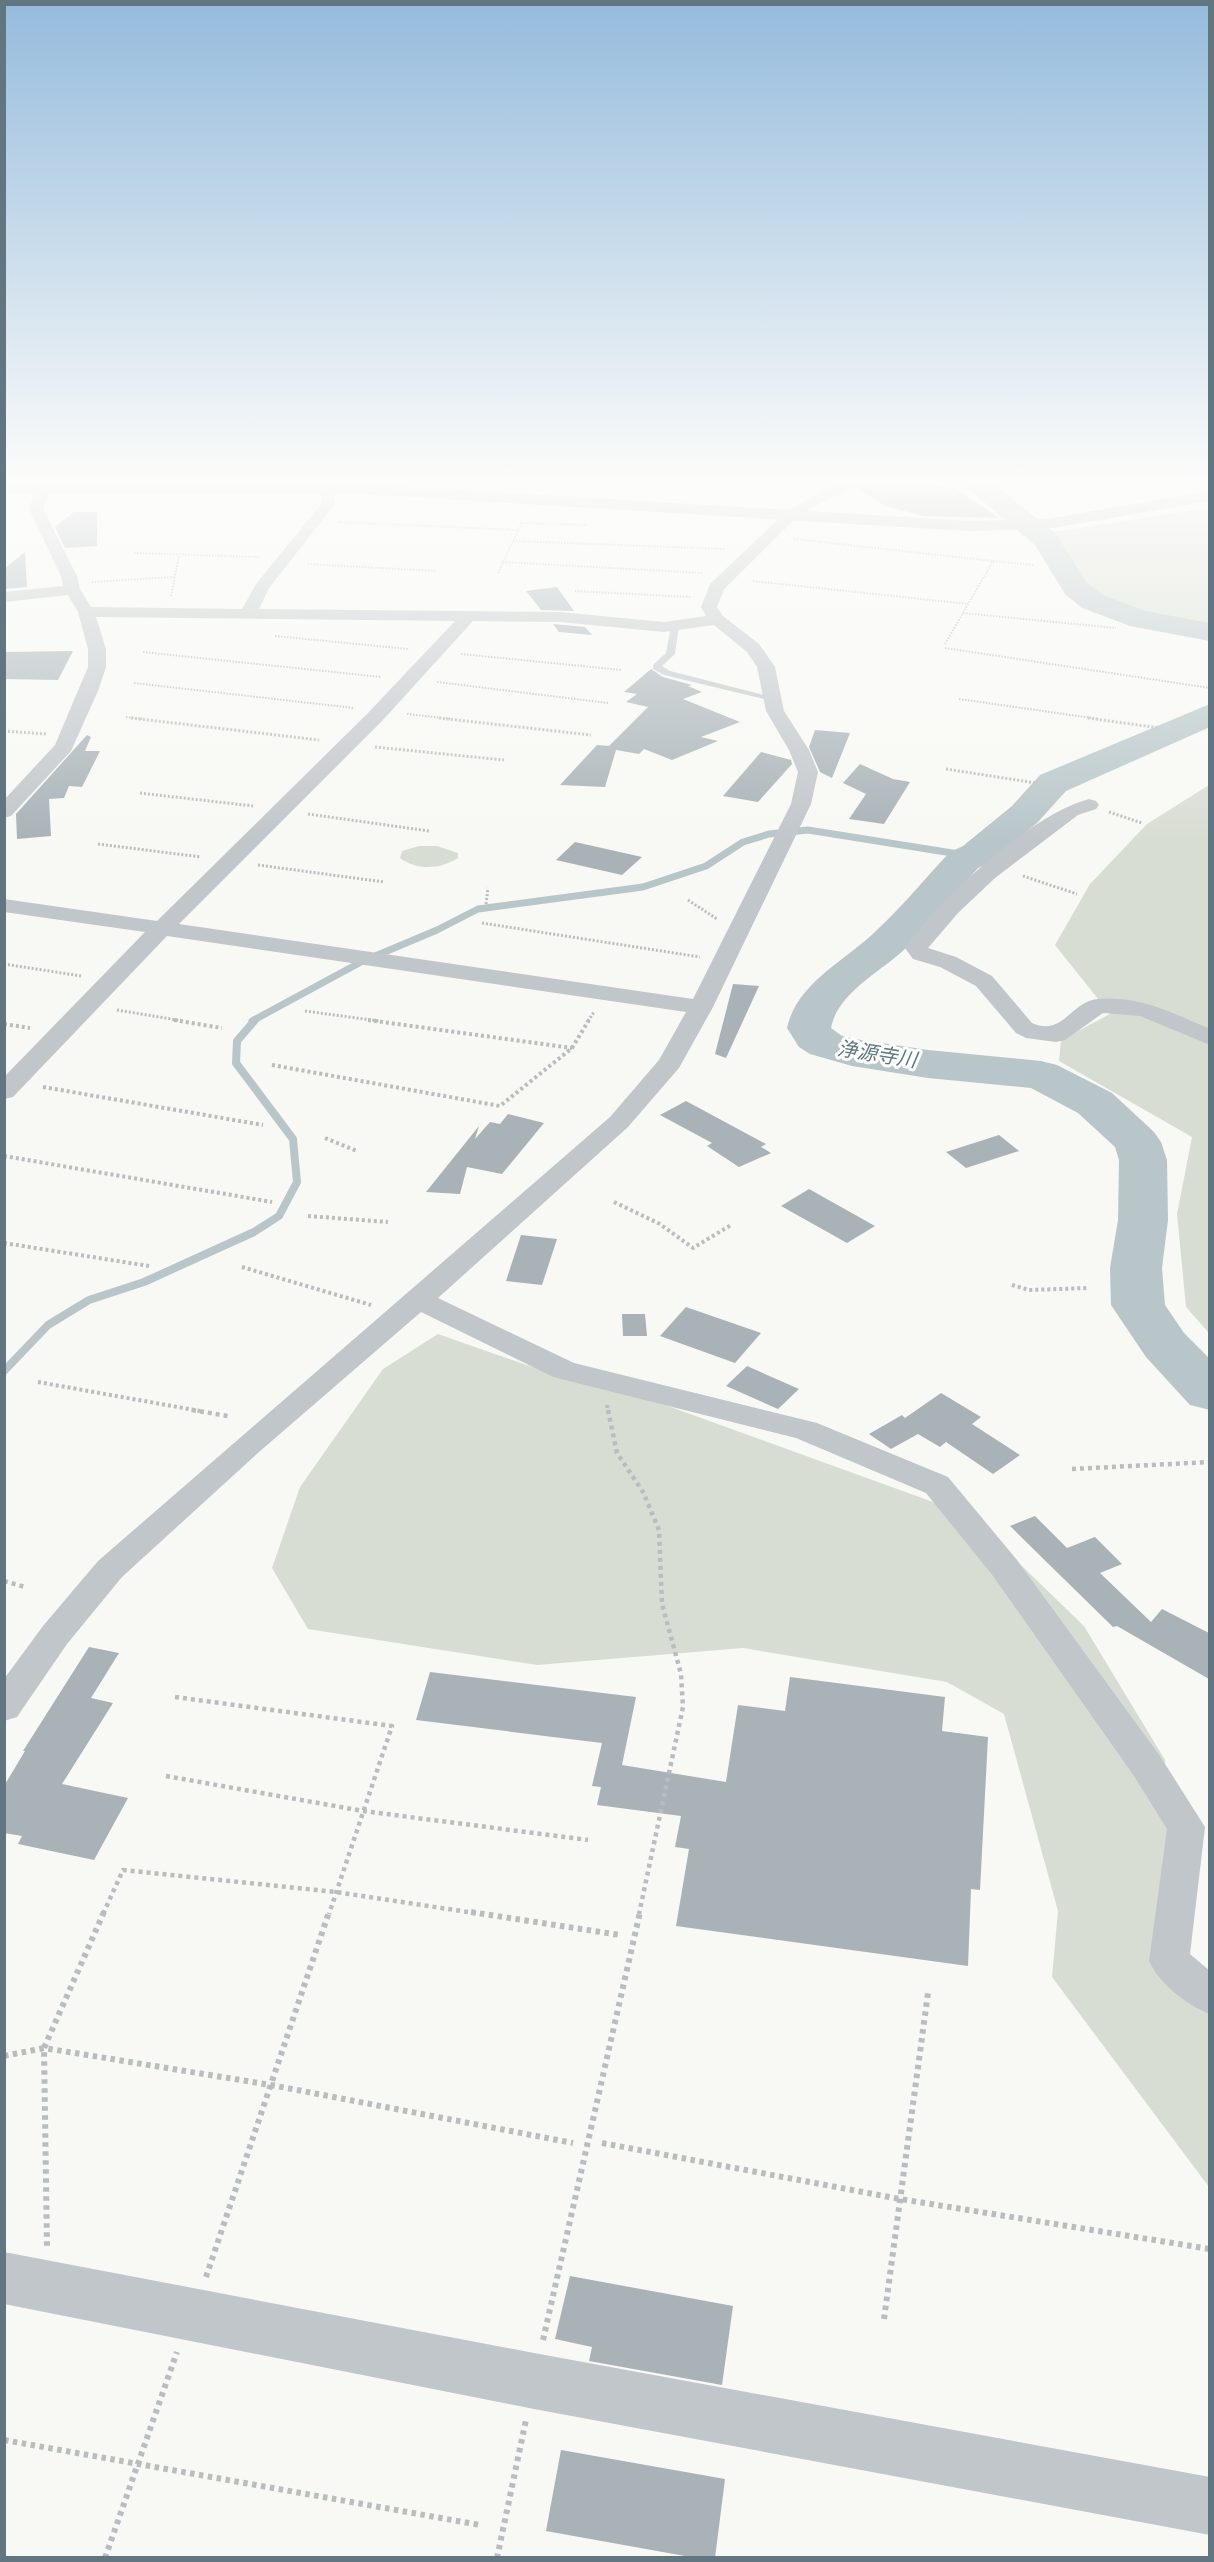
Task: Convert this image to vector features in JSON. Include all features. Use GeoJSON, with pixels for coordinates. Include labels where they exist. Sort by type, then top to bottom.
{"type":"FeatureCollection","features":[{"type":"Feature","properties":{"kind":"street"},"geometry":{"type":"LineString","coordinates":[[4,812],[64,747],[90,691],[97,668],[97,649],[83,604]]}},
{"type":"Feature","properties":{"kind":"street"},"geometry":{"type":"LineString","coordinates":[[249,612],[253,604]]}},
{"type":"Feature","properties":{"kind":"street"},"geometry":{"type":"LineString","coordinates":[[4,1707],[55,1635],[110,1569],[619,1122],[670,1063],[701,1007],[801,804],[808,772],[799,750],[775,711],[766,667],[753,648],[717,619],[710,607],[711,604]]}},
{"type":"Feature","properties":{"kind":"street"},"geometry":{"type":"LineString","coordinates":[[86,612],[560,617],[664,627],[717,619]]}},
{"type":"Feature","properties":{"kind":"street"},"geometry":{"type":"LineString","coordinates":[[4,1092],[161,929],[375,717],[468,617]]}},
{"type":"Feature","properties":{"kind":"street"},"geometry":{"type":"LineString","coordinates":[[1089,805],[1071,811],[993,868],[938,920],[916,948],[921,954],[948,962],[984,981],[1024,1028],[1035,1033],[1056,1035],[1098,1006],[1144,1009],[1209,1038]]}},
{"type":"Feature","properties":{"kind":"street"},"geometry":{"type":"LineString","coordinates":[[4,905],[701,1007]]}},
{"type":"Feature","properties":{"kind":"street"},"geometry":{"type":"LineString","coordinates":[[417,1299],[564,1370],[806,1430],[937,1485],[1005,1568],[1147,1766],[1186,1827],[1169,1961],[1209,1996]]}},
{"type":"Feature","properties":{"kind":"street"},"geometry":{"type":"LineString","coordinates":[[26,2264],[534,2381],[1209,2506]]}},
{"type":"Feature","properties":{"kind":"lane"},"geometry":{"type":"LineString","coordinates":[[675,626],[670,654],[657,667],[667,673],[773,700]]}},
{"type":"Feature","properties":{"kind":"path"},"geometry":{"type":"LineString","coordinates":[[945,644],[968,604],[964,604]]}},
{"type":"Feature","properties":{"kind":"path"},"geometry":{"type":"LineString","coordinates":[[963,613],[1116,628]]}},
{"type":"Feature","properties":{"kind":"path"},"geometry":{"type":"LineString","coordinates":[[270,635],[410,649]]}},
{"type":"Feature","properties":{"kind":"path"},"geometry":{"type":"LineString","coordinates":[[945,648],[1209,688]]}},
{"type":"Feature","properties":{"kind":"path"},"geometry":{"type":"LineString","coordinates":[[143,652],[384,677]]}},
{"type":"Feature","properties":{"kind":"path"},"geometry":{"type":"LineString","coordinates":[[460,654],[622,670]]}},
{"type":"Feature","properties":{"kind":"path"},"geometry":{"type":"LineString","coordinates":[[433,682],[608,703]]}},
{"type":"Feature","properties":{"kind":"path"},"geometry":{"type":"LineString","coordinates":[[134,683],[355,708]]}},
{"type":"Feature","properties":{"kind":"path"},"geometry":{"type":"LineString","coordinates":[[959,699],[1160,728]]}},
{"type":"Feature","properties":{"kind":"path"},"geometry":{"type":"LineString","coordinates":[[403,713],[591,735]]}},
{"type":"Feature","properties":{"kind":"path"},"geometry":{"type":"LineString","coordinates":[[126,717],[323,740]]}},
{"type":"Feature","properties":{"kind":"path"},"geometry":{"type":"LineString","coordinates":[[4,731],[49,734]]}},
{"type":"Feature","properties":{"kind":"path"},"geometry":{"type":"LineString","coordinates":[[370,747],[504,760]]}},
{"type":"Feature","properties":{"kind":"path"},"geometry":{"type":"LineString","coordinates":[[946,769],[1036,783]]}},
{"type":"Feature","properties":{"kind":"path"},"geometry":{"type":"LineString","coordinates":[[140,793],[256,806]]}},
{"type":"Feature","properties":{"kind":"path"},"geometry":{"type":"LineString","coordinates":[[1089,805],[1142,823]]}},
{"type":"Feature","properties":{"kind":"path"},"geometry":{"type":"LineString","coordinates":[[307,813],[429,831]]}},
{"type":"Feature","properties":{"kind":"path"},"geometry":{"type":"LineString","coordinates":[[98,843],[206,857]]}},
{"type":"Feature","properties":{"kind":"path"},"geometry":{"type":"LineString","coordinates":[[257,865],[384,882]]}},
{"type":"Feature","properties":{"kind":"path"},"geometry":{"type":"LineString","coordinates":[[993,868],[1077,894]]}},
{"type":"Feature","properties":{"kind":"path"},"geometry":{"type":"LineString","coordinates":[[486,904],[488,888]]}},
{"type":"Feature","properties":{"kind":"path"},"geometry":{"type":"LineString","coordinates":[[688,900],[722,922]]}},
{"type":"Feature","properties":{"kind":"path"},"geometry":{"type":"LineString","coordinates":[[482,923],[704,958]]}},
{"type":"Feature","properties":{"kind":"path"},"geometry":{"type":"LineString","coordinates":[[4,964],[85,977]]}},
{"type":"Feature","properties":{"kind":"path"},"geometry":{"type":"LineString","coordinates":[[113,1009],[222,1028]]}},
{"type":"Feature","properties":{"kind":"path"},"geometry":{"type":"LineString","coordinates":[[272,1065],[500,1106],[572,1048],[596,1009]]}},
{"type":"Feature","properties":{"kind":"path"},"geometry":{"type":"LineString","coordinates":[[305,1011],[572,1048]]}},
{"type":"Feature","properties":{"kind":"path"},"geometry":{"type":"LineString","coordinates":[[4,1024],[36,1029]]}},
{"type":"Feature","properties":{"kind":"path"},"geometry":{"type":"LineString","coordinates":[[42,1086],[263,1125]]}},
{"type":"Feature","properties":{"kind":"path"},"geometry":{"type":"LineString","coordinates":[[325,1138],[357,1151]]}},
{"type":"Feature","properties":{"kind":"path"},"geometry":{"type":"LineString","coordinates":[[4,1156],[272,1202]]}},
{"type":"Feature","properties":{"kind":"path"},"geometry":{"type":"LineString","coordinates":[[614,1202],[660,1224],[693,1248],[730,1226]]}},
{"type":"Feature","properties":{"kind":"path"},"geometry":{"type":"LineString","coordinates":[[308,1216],[388,1222]]}},
{"type":"Feature","properties":{"kind":"path"},"geometry":{"type":"LineString","coordinates":[[4,1243],[149,1266]]}},
{"type":"Feature","properties":{"kind":"path"},"geometry":{"type":"LineString","coordinates":[[242,1267],[381,1308]]}},
{"type":"Feature","properties":{"kind":"path"},"geometry":{"type":"LineString","coordinates":[[1012,1285],[1029,1290],[1088,1288]]}},
{"type":"Feature","properties":{"kind":"path"},"geometry":{"type":"LineString","coordinates":[[497,2558],[534,2381],[645,1894],[683,1707],[681,1674],[662,1605],[659,1530],[643,1492],[617,1453],[602,1381]]}},
{"type":"Feature","properties":{"kind":"path"},"geometry":{"type":"LineString","coordinates":[[38,1382],[228,1416]]}},
{"type":"Feature","properties":{"kind":"path"},"geometry":{"type":"LineString","coordinates":[[1072,1469],[1209,1462]]}},
{"type":"Feature","properties":{"kind":"path"},"geometry":{"type":"LineString","coordinates":[[4,1581],[25,1587]]}},
{"type":"Feature","properties":{"kind":"path"},"geometry":{"type":"LineString","coordinates":[[174,1697],[392,1726],[205,2281]]}},
{"type":"Feature","properties":{"kind":"path"},"geometry":{"type":"LineString","coordinates":[[166,1776],[363,1811],[588,1840]]}},
{"type":"Feature","properties":{"kind":"path"},"geometry":{"type":"LineString","coordinates":[[26,2264],[44,2048],[123,1870],[336,1892],[620,1935]]}},
{"type":"Feature","properties":{"kind":"path"},"geometry":{"type":"LineString","coordinates":[[884,2319],[927,1993]]}},
{"type":"Feature","properties":{"kind":"path"},"geometry":{"type":"LineString","coordinates":[[4,2056],[44,2048],[270,2085],[573,2143]]}},
{"type":"Feature","properties":{"kind":"path"},"geometry":{"type":"LineString","coordinates":[[602,2143],[900,2199],[1209,2249]]}},
{"type":"Feature","properties":{"kind":"path"},"geometry":{"type":"LineString","coordinates":[[105,2558],[177,2352]]}},
{"type":"Feature","properties":{"kind":"path"},"geometry":{"type":"LineString","coordinates":[[4,2440],[480,2525]]}},
{"type":"Feature","properties":{"kind":"shaded area"},"geometry":{"type":"Polygon","coordinates":[[[1107,604],[1209,604],[1209,624],[1111,607],[1107,604]]]}},
{"type":"Feature","properties":{"kind":"shaded area"},"geometry":{"type":"Polygon","coordinates":[[[1209,785],[1209,1333],[1186,1307],[1177,1214],[1192,1137],[1059,1061],[1061,1040],[1110,1014],[1055,945],[1090,884],[1147,824],[1209,785]]]}},
{"type":"Feature","properties":{"kind":"shaded area"},"geometry":{"type":"Polygon","coordinates":[[[419,846],[437,846],[458,853],[458,858],[437,866],[421,867],[400,858],[402,851],[419,846]]]}},
{"type":"Feature","properties":{"kind":"shaded area"},"geometry":{"type":"Polygon","coordinates":[[[438,1334],[541,1370],[668,1406],[969,1515],[1084,1626],[1165,1760],[1170,1933],[1209,1978],[1209,2187],[1052,1977],[1058,1911],[1004,1714],[947,1682],[743,1648],[537,1665],[308,1629],[272,1568],[300,1487],[383,1369],[438,1334]]]}},
{"type":"Feature","properties":{"kind":"building"},"geometry":{"type":"Polygon","coordinates":[[[536,604],[569,604],[574,611],[541,610],[536,604]]]}},
{"type":"Feature","properties":{"kind":"building"},"geometry":{"type":"Polygon","coordinates":[[[553,624],[585,627],[592,635],[559,632],[553,624]]]}},
{"type":"Feature","properties":{"kind":"building"},"geometry":{"type":"Polygon","coordinates":[[[73,651],[58,680],[4,679],[4,652],[73,651]]]}},
{"type":"Feature","properties":{"kind":"building"},"geometry":{"type":"Polygon","coordinates":[[[651,669],[663,677],[692,685],[688,686],[702,692],[683,699],[740,722],[701,737],[718,741],[672,760],[644,749],[639,754],[616,750],[605,787],[560,785],[597,745],[609,746],[648,707],[626,702],[637,694],[624,692],[651,669]]]}},
{"type":"Feature","properties":{"kind":"building"},"geometry":{"type":"Polygon","coordinates":[[[815,730],[850,733],[832,778],[820,772],[809,747],[815,730]]]}},
{"type":"Feature","properties":{"kind":"building"},"geometry":{"type":"Polygon","coordinates":[[[87,735],[91,737],[85,751],[100,751],[82,787],[69,786],[64,798],[49,799],[51,836],[17,839],[16,814],[87,735]]]}},
{"type":"Feature","properties":{"kind":"building"},"geometry":{"type":"Polygon","coordinates":[[[761,752],[791,760],[792,764],[758,802],[723,796],[761,752]]]}},
{"type":"Feature","properties":{"kind":"building"},"geometry":{"type":"Polygon","coordinates":[[[860,764],[893,779],[910,782],[884,824],[849,819],[866,794],[843,783],[860,764]]]}},
{"type":"Feature","properties":{"kind":"building"},"geometry":{"type":"Polygon","coordinates":[[[575,842],[642,857],[622,875],[556,860],[575,842]]]}},
{"type":"Feature","properties":{"kind":"building"},"geometry":{"type":"Polygon","coordinates":[[[733,984],[759,986],[726,1058],[715,1054],[733,984]]]}},
{"type":"Feature","properties":{"kind":"building"},"geometry":{"type":"Polygon","coordinates":[[[686,1101],[766,1144],[761,1147],[771,1153],[739,1167],[707,1146],[712,1143],[660,1115],[686,1101]]]}},
{"type":"Feature","properties":{"kind":"building"},"geometry":{"type":"Polygon","coordinates":[[[508,1114],[544,1123],[502,1174],[467,1167],[460,1194],[426,1192],[479,1126],[475,1139],[490,1122],[500,1124],[508,1114]]]}},
{"type":"Feature","properties":{"kind":"building"},"geometry":{"type":"Polygon","coordinates":[[[999,1135],[1019,1151],[966,1168],[946,1152],[999,1135]]]}},
{"type":"Feature","properties":{"kind":"building"},"geometry":{"type":"Polygon","coordinates":[[[809,1189],[875,1226],[847,1243],[781,1206],[809,1189]]]}},
{"type":"Feature","properties":{"kind":"building"},"geometry":{"type":"Polygon","coordinates":[[[521,1235],[557,1239],[542,1285],[506,1281],[521,1235]]]}},
{"type":"Feature","properties":{"kind":"building"},"geometry":{"type":"Polygon","coordinates":[[[686,1307],[761,1333],[735,1363],[660,1336],[686,1307]]]}},
{"type":"Feature","properties":{"kind":"building"},"geometry":{"type":"Polygon","coordinates":[[[622,1314],[645,1314],[647,1336],[623,1336],[622,1314]]]}},
{"type":"Feature","properties":{"kind":"building"},"geometry":{"type":"Polygon","coordinates":[[[747,1366],[799,1389],[778,1409],[726,1386],[747,1366]]]}},
{"type":"Feature","properties":{"kind":"building"},"geometry":{"type":"Polygon","coordinates":[[[941,1393],[981,1417],[972,1424],[1020,1455],[993,1474],[946,1442],[940,1447],[918,1434],[891,1449],[869,1434],[902,1415],[905,1418],[941,1393]]]}},
{"type":"Feature","properties":{"kind":"building"},"geometry":{"type":"Polygon","coordinates":[[[1035,1516],[1067,1548],[1095,1537],[1122,1564],[1100,1573],[1151,1622],[1162,1609],[1209,1633],[1209,1679],[1117,1626],[1113,1627],[1010,1526],[1035,1516]]]}},
{"type":"Feature","properties":{"kind":"building"},"geometry":{"type":"Polygon","coordinates":[[[89,1647],[119,1653],[91,1698],[113,1703],[62,1784],[128,1798],[94,1860],[18,1844],[22,1836],[4,1833],[4,1786],[25,1751],[23,1751],[89,1647]]]}},
{"type":"Feature","properties":{"kind":"building"},"geometry":{"type":"Polygon","coordinates":[[[430,1672],[636,1697],[622,1765],[726,1782],[738,1705],[785,1711],[790,1677],[945,1697],[942,1731],[988,1737],[980,1890],[971,1889],[968,1966],[676,1926],[689,1849],[675,1847],[681,1816],[597,1805],[601,1787],[592,1786],[602,1743],[416,1720],[430,1672]]]}},
{"type":"Feature","properties":{"kind":"building"},"geometry":{"type":"Polygon","coordinates":[[[570,2276],[733,2306],[722,2385],[589,2361],[592,2347],[555,2339],[570,2276]]]}},
{"type":"Feature","properties":{"kind":"building"},"geometry":{"type":"Polygon","coordinates":[[[561,2450],[725,2479],[715,2558],[696,2558],[546,2531],[561,2450]]]}},
{"type":"Feature","properties":{"kind":"waterway","name":"浄源寺川"},"geometry":{"type":"LineString","coordinates":[[1098,604],[1141,620],[1210,632]]}},
{"type":"Feature","properties":{"kind":"waterway","name":"浄源寺川"},"geometry":{"type":"LineString","coordinates":[[1210,714],[1053,783],[1025,814],[977,854],[964,860],[892,939],[838,983],[812,1014],[809,1028],[815,1038],[826,1045],[852,1052],[928,1064],[1041,1075],[1095,1103],[1137,1142],[1143,1160],[1143,1220],[1136,1268],[1138,1305],[1165,1345],[1210,1392]]}},
{"type":"Feature","properties":{"kind":"waterway"},"geometry":{"type":"LineString","coordinates":[[252,1021],[361,962],[437,930],[478,909],[643,887],[706,866],[743,842],[769,834],[808,830],[971,856]]}},
{"type":"Feature","properties":{"kind":"waterway"},"geometry":{"type":"LineString","coordinates":[[4,1371],[48,1325],[89,1300],[144,1282],[254,1232],[279,1216],[297,1182],[293,1139],[236,1063],[237,1041],[255,1020]]}}]}
